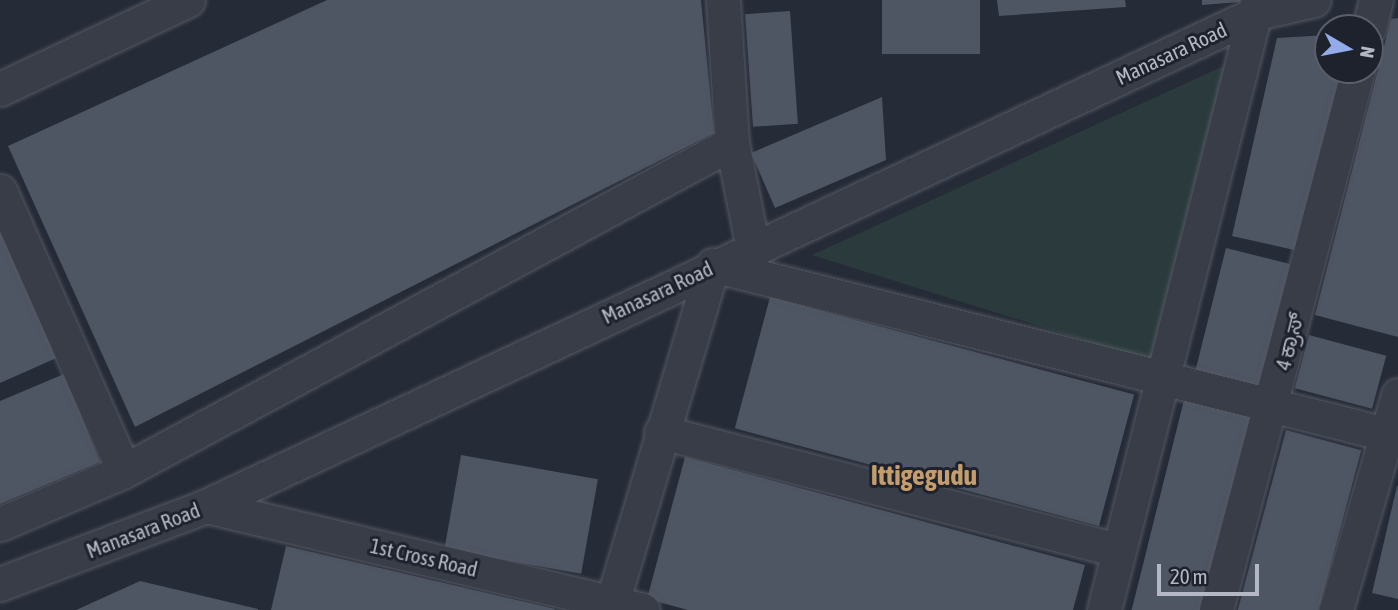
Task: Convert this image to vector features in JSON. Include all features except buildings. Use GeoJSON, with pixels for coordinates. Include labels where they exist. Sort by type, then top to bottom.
{"type":"FeatureCollection","features":[{"type":"Feature","properties":{"kind":"street"},"geometry":{"type":"LineString","coordinates":[[0,89],[188,0]]}},
{"type":"Feature","properties":{"kind":"street"},"geometry":{"type":"LineString","coordinates":[[723,0],[732,143],[753,248]]}},
{"type":"Feature","properties":{"kind":"street","name":"Manasara Road"},"geometry":{"type":"LineString","coordinates":[[0,584],[206,506],[1257,6],[1314,0]]}},
{"type":"Feature","properties":{"kind":"street"},"geometry":{"type":"LineString","coordinates":[[1104,610],[1117,550],[1166,376],[1257,6]]}},
{"type":"Feature","properties":{"kind":"street","name":"4 ಕ್ರಾಸ್"},"geometry":{"type":"LineString","coordinates":[[1216,610],[1273,402],[1354,84]]}},
{"type":"Feature","properties":{"kind":"street"},"geometry":{"type":"LineString","coordinates":[[0,524],[124,471],[732,143]]}},
{"type":"Feature","properties":{"kind":"street"},"geometry":{"type":"LineString","coordinates":[[0,191],[124,471]]}},
{"type":"Feature","properties":{"kind":"street"},"geometry":{"type":"LineString","coordinates":[[621,607],[661,432],[713,265],[1273,402],[1393,435]]}},
{"type":"Feature","properties":{"kind":"street"},"geometry":{"type":"LineString","coordinates":[[1336,610],[1393,435],[1398,395]]}},
{"type":"Feature","properties":{"kind":"street"},"geometry":{"type":"LineString","coordinates":[[661,432],[1117,550]]}},
{"type":"Feature","properties":{"kind":"street","name":"1st Cross Road"},"geometry":{"type":"LineString","coordinates":[[206,506],[621,607]]}},
{"type":"Feature","properties":{"kind":"shaded area"},"geometry":{"type":"Polygon","coordinates":[[[1230,63],[1154,362],[812,255],[1230,63]]]}},
{"type":"Feature","properties":{"kind":"district","name":"Ittigegudu"},"geometry":{"type":"Point","coordinates":[924,475]}}]}
